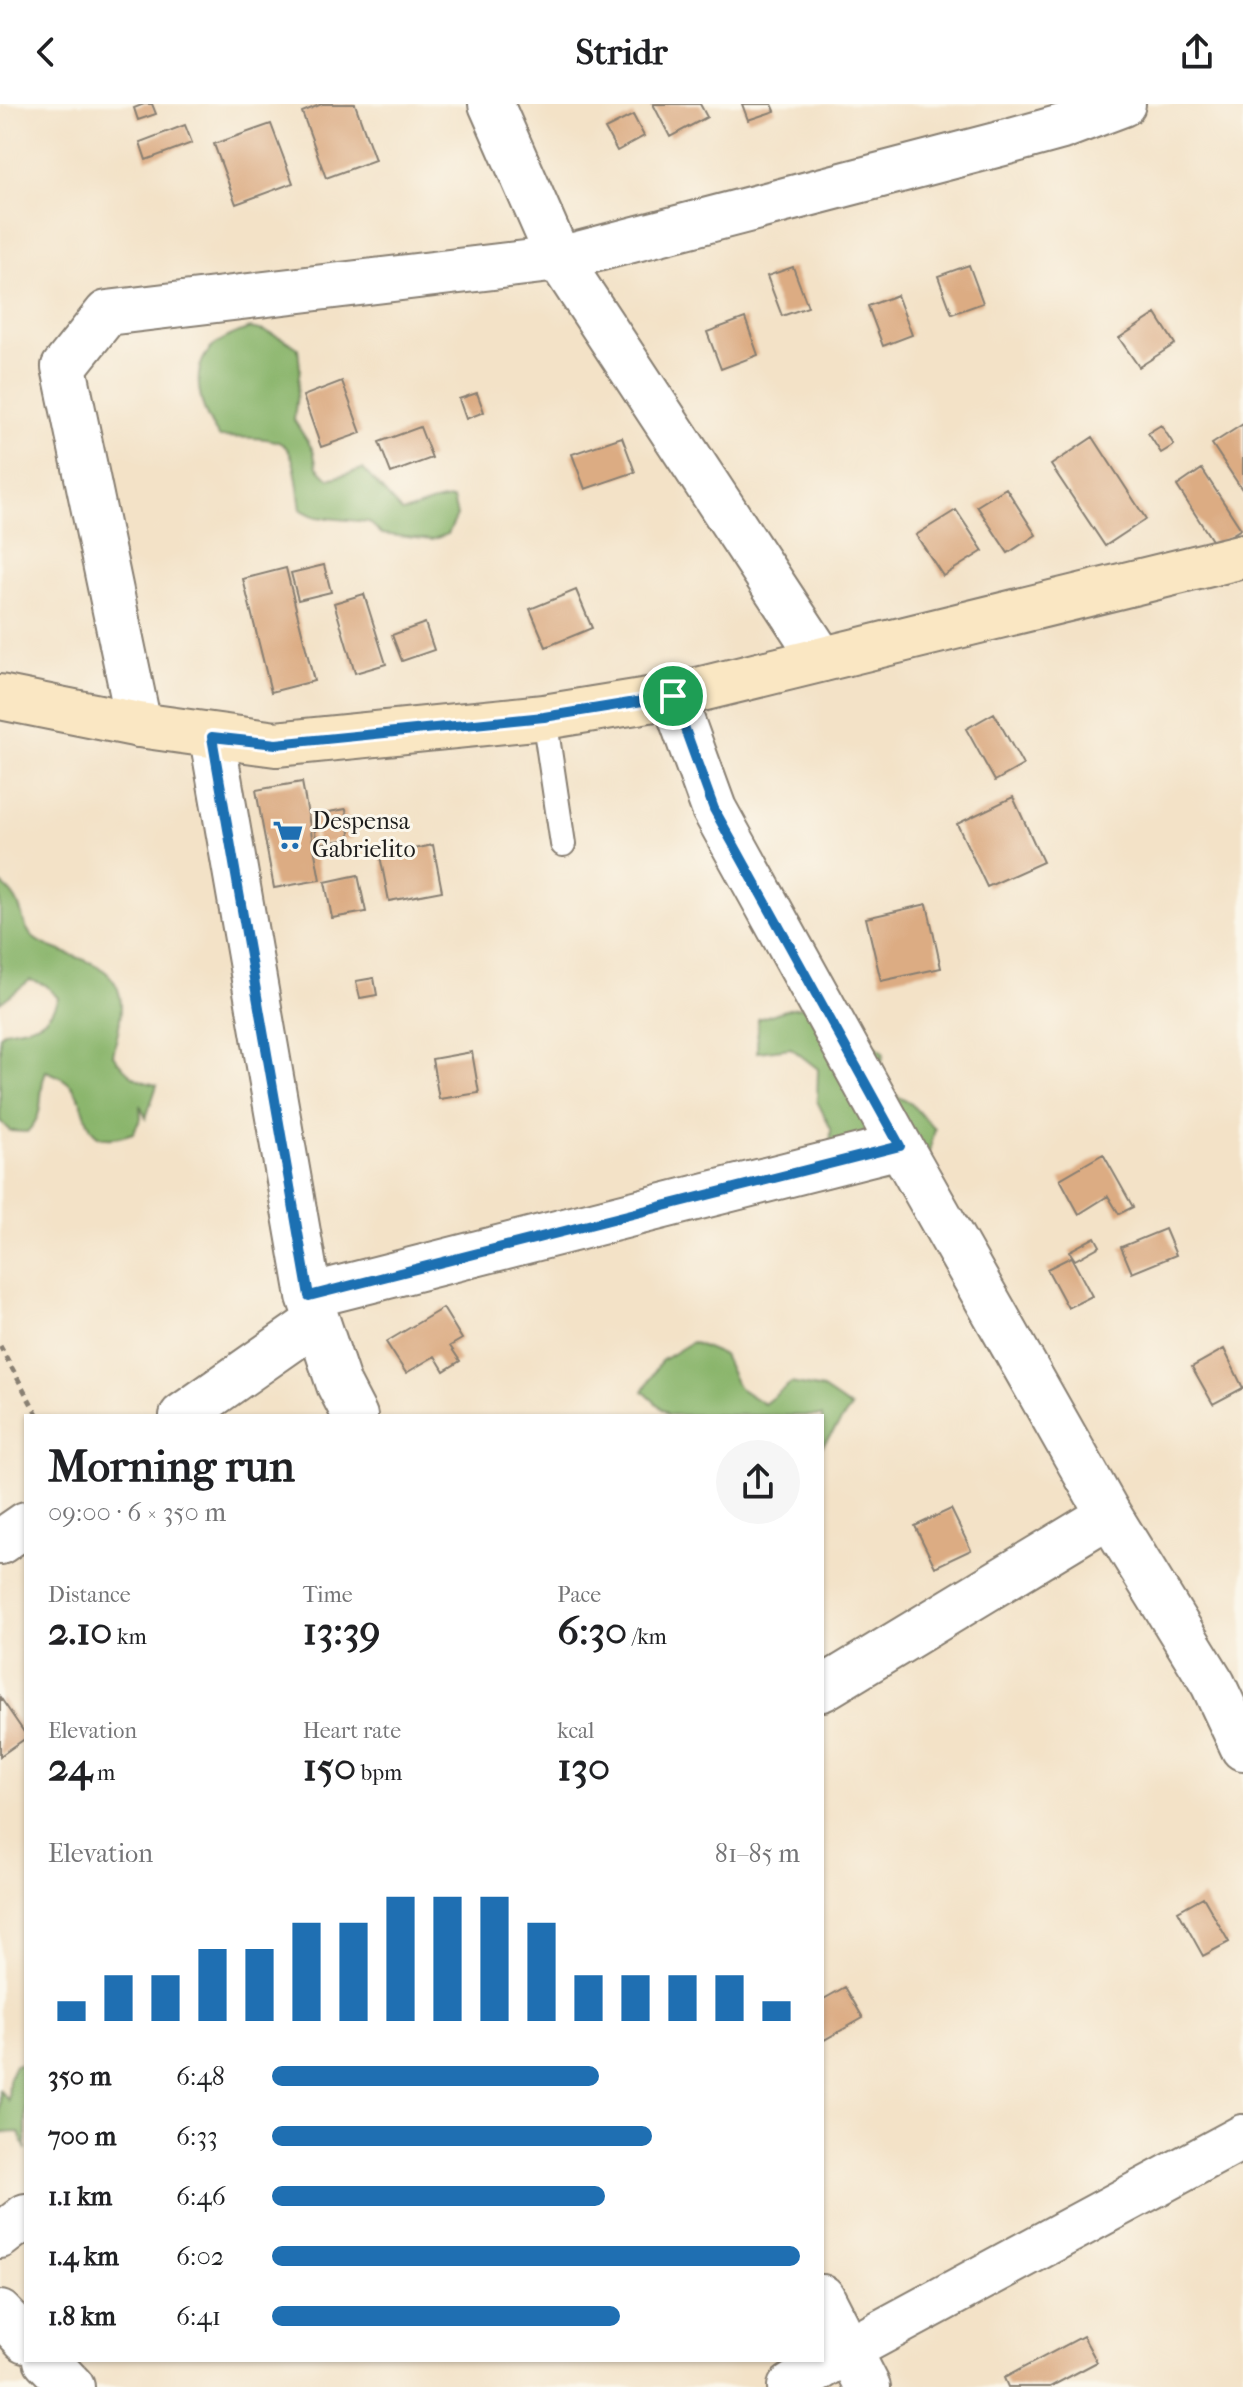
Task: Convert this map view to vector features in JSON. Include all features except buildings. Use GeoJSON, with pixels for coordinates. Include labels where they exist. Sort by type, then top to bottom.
{"type":"FeatureCollection","features":[{"type":"Feature","properties":{"kind":"street"},"geometry":{"type":"LineString","coordinates":[[491,104],[559,259],[822,659]]}},
{"type":"Feature","properties":{"kind":"street"},"geometry":{"type":"LineString","coordinates":[[139,725],[64,367],[107,313],[559,259],[1039,134],[1123,104]]}},
{"type":"Feature","properties":{"kind":"street"},"geometry":{"type":"LineString","coordinates":[[0,697],[139,725],[276,744],[544,717],[673,696],[1243,556]]}},
{"type":"Feature","properties":{"kind":"street"},"geometry":{"type":"LineString","coordinates":[[673,696],[714,809],[900,1146],[1109,1515],[1228,1677],[1243,1748]]}},
{"type":"Feature","properties":{"kind":"street"},"geometry":{"type":"LineString","coordinates":[[212,737],[312,1309],[339,1385],[354,1414]]}},
{"type":"Feature","properties":{"kind":"street"},"geometry":{"type":"LineString","coordinates":[[184,1414],[312,1309],[900,1146]]}},
{"type":"Feature","properties":{"kind":"street"},"geometry":{"type":"LineString","coordinates":[[824,1688],[1109,1515]]}},
{"type":"Feature","properties":{"kind":"street"},"geometry":{"type":"LineString","coordinates":[[0,1542],[24,1525]]}},
{"type":"Feature","properties":{"kind":"street"},"geometry":{"type":"LineString","coordinates":[[790,2387],[859,2368],[1243,2137]]}},
{"type":"Feature","properties":{"kind":"street"},"geometry":{"type":"LineString","coordinates":[[0,2236],[24,2218]]}},
{"type":"Feature","properties":{"kind":"street"},"geometry":{"type":"LineString","coordinates":[[824,2301],[859,2368]]}},
{"type":"Feature","properties":{"kind":"street"},"geometry":{"type":"LineString","coordinates":[[0,2313],[24,2338]]}},
{"type":"Feature","properties":{"kind":"street"},"geometry":{"type":"LineString","coordinates":[[48,2362],[72,2387]]}},
{"type":"Feature","properties":{"kind":"lane"},"geometry":{"type":"LineString","coordinates":[[544,717],[563,844]]}},
{"type":"Feature","properties":{"kind":"path"},"geometry":{"type":"LineString","coordinates":[[0,1346],[37,1414]]}},
{"type":"Feature","properties":{"kind":"green space"},"geometry":{"type":"Polygon","coordinates":[[[249,328],[275,335],[298,348],[300,368],[294,420],[313,450],[317,467],[329,479],[363,469],[402,512],[453,499],[457,516],[448,534],[431,540],[382,534],[369,522],[316,517],[301,510],[295,467],[285,446],[262,439],[219,437],[202,403],[199,390],[201,366],[206,355],[219,342],[249,328]]]}},
{"type":"Feature","properties":{"kind":"green space"},"geometry":{"type":"Polygon","coordinates":[[[0,883],[15,898],[26,927],[35,939],[98,966],[117,987],[121,1009],[113,1055],[132,1075],[157,1085],[146,1118],[140,1105],[141,1118],[133,1133],[116,1138],[96,1134],[73,1088],[46,1071],[40,1110],[27,1132],[10,1131],[0,1121],[0,1036],[4,1031],[38,1024],[49,1015],[58,998],[46,985],[30,980],[0,1003],[0,883]]]}},
{"type":"Feature","properties":{"kind":"green space"},"geometry":{"type":"Polygon","coordinates":[[[828,1005],[884,1053],[876,1085],[910,1103],[935,1129],[927,1161],[901,1185],[869,1182],[830,1161],[831,1129],[817,1101],[818,1069],[791,1048],[757,1052],[758,1019],[792,1008],[828,1005]]]}},
{"type":"Feature","properties":{"kind":"green space"},"geometry":{"type":"Polygon","coordinates":[[[692,1342],[723,1355],[738,1387],[764,1404],[791,1383],[823,1389],[851,1408],[824,1443],[824,1414],[668,1414],[643,1391],[661,1361],[692,1342]]]}},
{"type":"Feature","properties":{"kind":"green space"},"geometry":{"type":"Polygon","coordinates":[[[24,2063],[24,2145],[19,2132],[0,2133],[0,2090],[8,2100],[14,2065],[24,2063]]]}},
{"type":"Feature","properties":{"kind":"place","name":"Despensa Gabrielito"},"geometry":{"type":"Point","coordinates":[288,835]}},
{"type":"Feature","properties":{"kind":"route"},"geometry":{"type":"LineString","coordinates":[[673,696],[714,809],[900,1146],[309,1296],[212,737],[276,744],[544,717],[673,696]]}}]}
